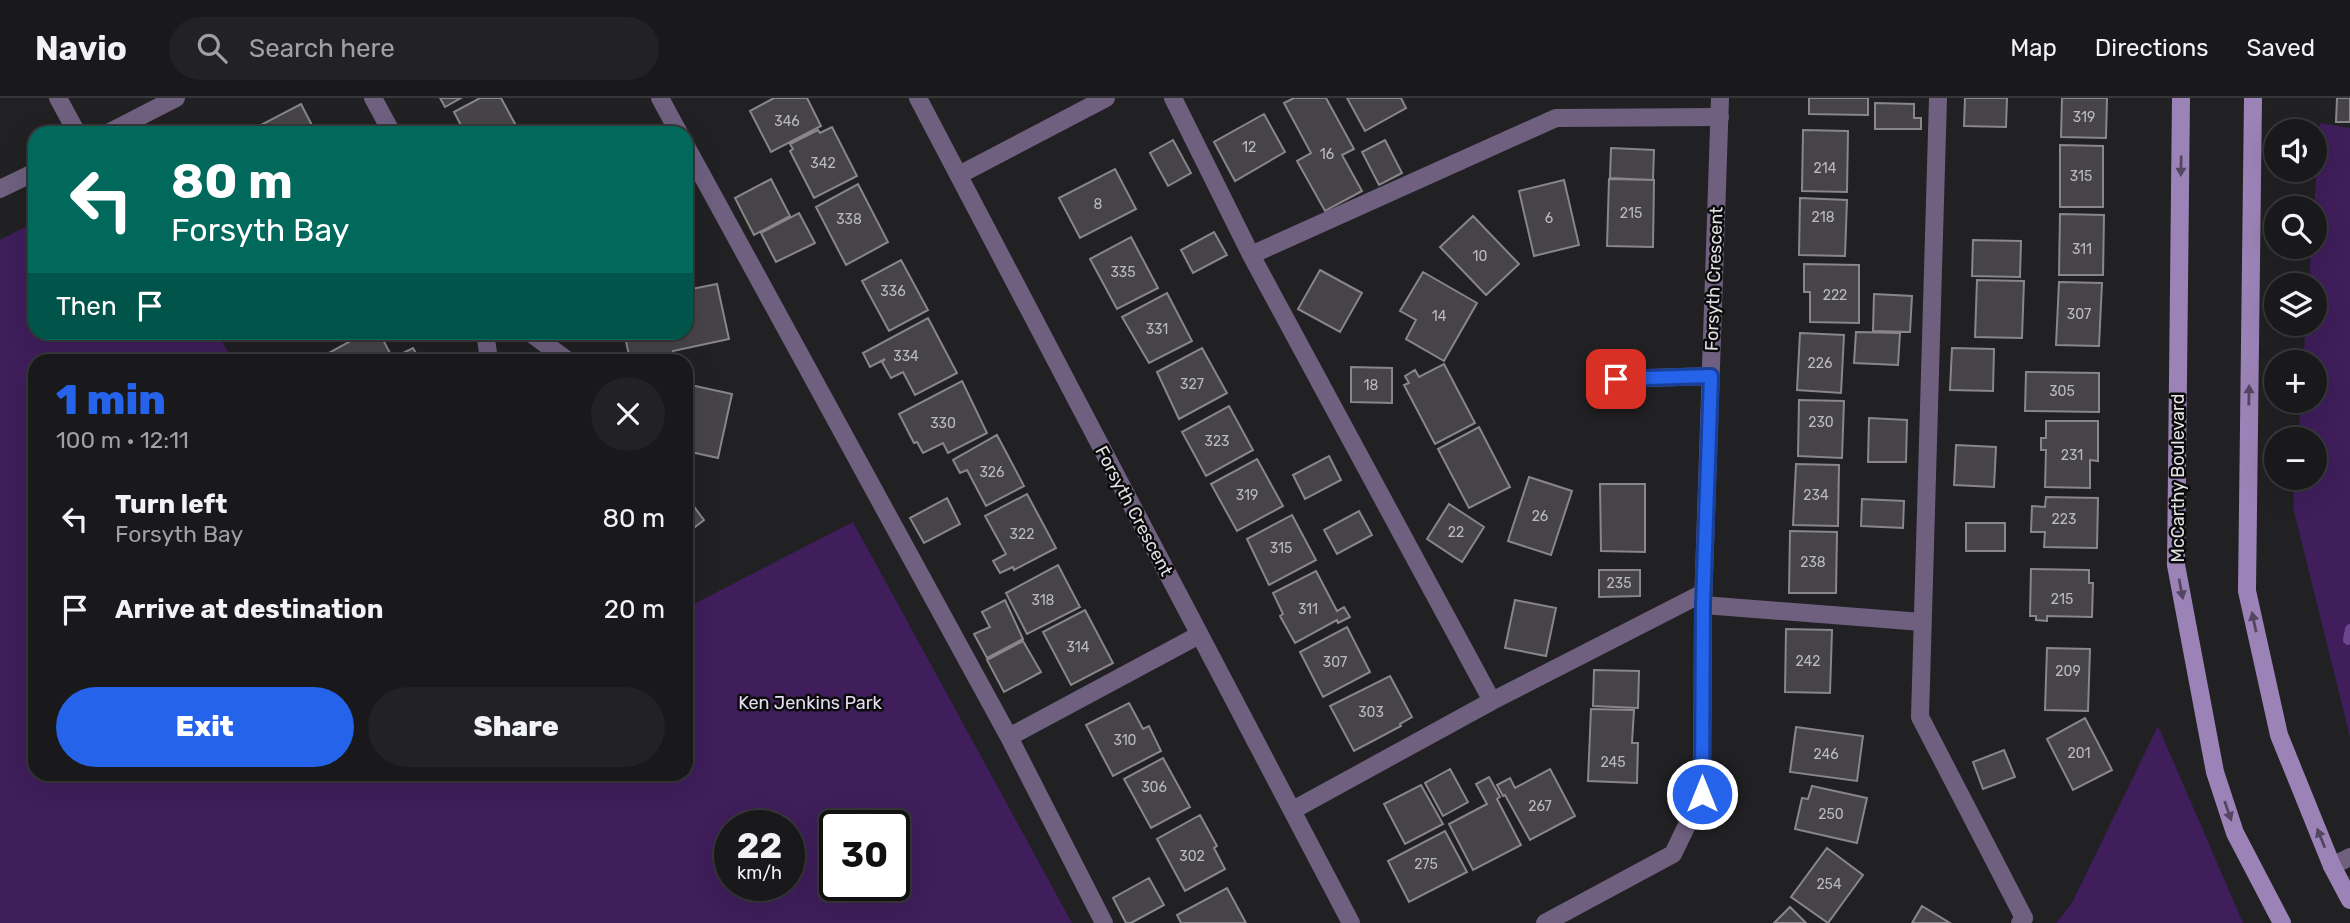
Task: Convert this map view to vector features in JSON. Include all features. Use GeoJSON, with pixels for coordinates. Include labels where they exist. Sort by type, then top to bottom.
{"type":"FeatureCollection","features":[{"type":"Feature","properties":{"kind":"main road","name":"McCarthy Boulevard"},"geometry":{"type":"LineString","coordinates":[[2182,98],[2176,565],[2215,772],[2235,833],[2282,923]]}},
{"type":"Feature","properties":{"kind":"main road"},"geometry":{"type":"LineString","coordinates":[[2253,98],[2247,591],[2279,735],[2332,866],[2350,900]]}},
{"type":"Feature","properties":{"kind":"street"},"geometry":{"type":"LineString","coordinates":[[58,98],[73,126]]}},
{"type":"Feature","properties":{"kind":"street"},"geometry":{"type":"LineString","coordinates":[[122,126],[176,98]]}},
{"type":"Feature","properties":{"kind":"street"},"geometry":{"type":"LineString","coordinates":[[373,98],[388,126]]}},
{"type":"Feature","properties":{"kind":"street"},"geometry":{"type":"LineString","coordinates":[[660,98],[675,126]]}},
{"type":"Feature","properties":{"kind":"street","name":"Forsyth Crescent"},"geometry":{"type":"LineString","coordinates":[[918,98],[1351,923]]}},
{"type":"Feature","properties":{"kind":"street"},"geometry":{"type":"LineString","coordinates":[[959,175],[1106,98]]}},
{"type":"Feature","properties":{"kind":"street"},"geometry":{"type":"LineString","coordinates":[[1173,98],[1251,255],[1492,701]]}},
{"type":"Feature","properties":{"kind":"street","name":"Forsyth Crescent"},"geometry":{"type":"LineString","coordinates":[[1545,923],[1673,854],[1702,794],[1703,599],[1720,98]]}},
{"type":"Feature","properties":{"kind":"street"},"geometry":{"type":"LineString","coordinates":[[1938,98],[1920,718],[2024,918],[2020,923]]}},
{"type":"Feature","properties":{"kind":"street"},"geometry":{"type":"LineString","coordinates":[[1251,255],[1556,118],[1720,117]]}},
{"type":"Feature","properties":{"kind":"street"},"geometry":{"type":"LineString","coordinates":[[693,159],[1009,737],[1104,923]]}},
{"type":"Feature","properties":{"kind":"street"},"geometry":{"type":"LineString","coordinates":[[0,189],[28,175]]}},
{"type":"Feature","properties":{"kind":"street"},"geometry":{"type":"LineString","coordinates":[[540,340],[558,354]]}},
{"type":"Feature","properties":{"kind":"street"},"geometry":{"type":"LineString","coordinates":[[1616,379],[1711,376]]}},
{"type":"Feature","properties":{"kind":"street"},"geometry":{"type":"LineString","coordinates":[[1293,810],[1492,701],[1703,599],[1922,622]]}},
{"type":"Feature","properties":{"kind":"street"},"geometry":{"type":"LineString","coordinates":[[1009,737],[1199,635]]}},
{"type":"Feature","properties":{"kind":"street"},"geometry":{"type":"LineString","coordinates":[[2332,866],[2350,857]]}},
{"type":"Feature","properties":{"kind":"green space"},"geometry":{"type":"Polygon","coordinates":[[[2327,124],[2350,128],[2350,737],[2293,507],[2294,490],[2327,490],[2327,427],[2299,427],[2300,413],[2327,413],[2327,350],[2304,350],[2305,336],[2327,336],[2327,273],[2310,273],[2310,259],[2327,259],[2327,196],[2315,196],[2316,182],[2327,182],[2327,124]]]}},
{"type":"Feature","properties":{"kind":"green space","name":"Ken Jenkins Park"},"geometry":{"type":"Polygon","coordinates":[[[28,226],[28,340],[221,340],[229,354],[28,354],[28,781],[693,781],[693,604],[853,522],[1072,923],[0,923],[0,240],[28,226]]]}},
{"type":"Feature","properties":{"kind":"green space"},"geometry":{"type":"Polygon","coordinates":[[[2158,726],[2243,923],[2056,923],[2072,903],[2158,726]]]}},
{"type":"Feature","properties":{"kind":"building"},"geometry":{"type":"Polygon","coordinates":[[[440,98],[461,98],[445,107],[440,98]]]}},
{"type":"Feature","properties":{"kind":"building"},"geometry":{"type":"Polygon","coordinates":[[[480,98],[501,98],[516,126],[461,126],[454,112],[480,98]]]}},
{"type":"Feature","properties":{"kind":"building"},"geometry":{"type":"Polygon","coordinates":[[[774,98],[807,98],[821,126],[771,152],[750,111],[774,98]]]}},
{"type":"Feature","properties":{"kind":"building"},"geometry":{"type":"Polygon","coordinates":[[[1294,98],[1326,98],[1354,149],[1342,155],[1362,191],[1325,211],[1297,161],[1311,153],[1284,103],[1294,98]]]}},
{"type":"Feature","properties":{"kind":"building"},"geometry":{"type":"Polygon","coordinates":[[[1347,98],[1401,98],[1406,108],[1365,131],[1347,98]]]}},
{"type":"Feature","properties":{"kind":"building"},"geometry":{"type":"Polygon","coordinates":[[[1809,98],[1868,98],[1868,115],[1809,114],[1809,98]]]}},
{"type":"Feature","properties":{"kind":"building"},"geometry":{"type":"Polygon","coordinates":[[[1965,98],[2007,98],[2006,127],[1964,126],[1965,98]]]}},
{"type":"Feature","properties":{"kind":"building"},"geometry":{"type":"Polygon","coordinates":[[[2062,98],[2107,98],[2106,138],[2061,137],[2062,98]]]}},
{"type":"Feature","properties":{"kind":"building"},"geometry":{"type":"Polygon","coordinates":[[[2337,98],[2350,98],[2350,122],[2336,122],[2337,98]]]}},
{"type":"Feature","properties":{"kind":"building"},"geometry":{"type":"Polygon","coordinates":[[[1875,103],[1914,104],[1914,118],[1921,118],[1921,129],[1875,129],[1875,103]]]}},
{"type":"Feature","properties":{"kind":"building"},"geometry":{"type":"Polygon","coordinates":[[[301,104],[312,126],[259,126],[301,104]]]}},
{"type":"Feature","properties":{"kind":"building"},"geometry":{"type":"Polygon","coordinates":[[[1264,114],[1285,152],[1235,181],[1214,142],[1264,114]]]}},
{"type":"Feature","properties":{"kind":"building"},"geometry":{"type":"Polygon","coordinates":[[[832,127],[857,176],[814,198],[790,151],[793,149],[790,144],[818,130],[820,133],[832,127]]]}},
{"type":"Feature","properties":{"kind":"building"},"geometry":{"type":"Polygon","coordinates":[[[1803,130],[1848,131],[1847,192],[1802,191],[1803,130]]]}},
{"type":"Feature","properties":{"kind":"building"},"geometry":{"type":"Polygon","coordinates":[[[1173,140],[1191,173],[1168,186],[1150,153],[1173,140]]]}},
{"type":"Feature","properties":{"kind":"building"},"geometry":{"type":"Polygon","coordinates":[[[1385,140],[1402,173],[1379,185],[1362,152],[1385,140]]]}},
{"type":"Feature","properties":{"kind":"building"},"geometry":{"type":"Polygon","coordinates":[[[2060,145],[2103,146],[2103,207],[2060,207],[2060,145]]]}},
{"type":"Feature","properties":{"kind":"building"},"geometry":{"type":"Polygon","coordinates":[[[1611,148],[1654,150],[1653,180],[1610,178],[1611,148]]]}},
{"type":"Feature","properties":{"kind":"building"},"geometry":{"type":"Polygon","coordinates":[[[1115,169],[1136,209],[1080,238],[1059,198],[1115,169]]]}},
{"type":"Feature","properties":{"kind":"building"},"geometry":{"type":"Polygon","coordinates":[[[771,179],[790,216],[754,235],[735,198],[771,179]]]}},
{"type":"Feature","properties":{"kind":"building"},"geometry":{"type":"Polygon","coordinates":[[[1609,179],[1654,180],[1653,247],[1607,246],[1609,179]]]}},
{"type":"Feature","properties":{"kind":"building"},"geometry":{"type":"Polygon","coordinates":[[[1564,180],[1579,245],[1534,256],[1519,191],[1564,180]]]}},
{"type":"Feature","properties":{"kind":"building"},"geometry":{"type":"Polygon","coordinates":[[[858,184],[888,242],[846,265],[816,207],[858,184]]]}},
{"type":"Feature","properties":{"kind":"building"},"geometry":{"type":"Polygon","coordinates":[[[1800,198],[1847,200],[1845,256],[1799,255],[1800,198]]]}},
{"type":"Feature","properties":{"kind":"building"},"geometry":{"type":"Polygon","coordinates":[[[799,213],[815,243],[776,262],[761,233],[799,213]]]}},
{"type":"Feature","properties":{"kind":"building"},"geometry":{"type":"Polygon","coordinates":[[[2060,214],[2104,215],[2103,275],[2059,275],[2060,214]]]}},
{"type":"Feature","properties":{"kind":"building"},"geometry":{"type":"Polygon","coordinates":[[[1473,216],[1519,264],[1486,295],[1440,247],[1473,216]]]}},
{"type":"Feature","properties":{"kind":"building"},"geometry":{"type":"Polygon","coordinates":[[[1214,232],[1227,255],[1193,273],[1181,250],[1214,232]]]}},
{"type":"Feature","properties":{"kind":"building"},"geometry":{"type":"Polygon","coordinates":[[[1131,237],[1158,288],[1117,309],[1090,259],[1131,237]]]}},
{"type":"Feature","properties":{"kind":"building"},"geometry":{"type":"Polygon","coordinates":[[[1973,240],[2021,241],[2020,277],[1972,276],[1973,240]]]}},
{"type":"Feature","properties":{"kind":"building"},"geometry":{"type":"Polygon","coordinates":[[[901,260],[928,310],[889,331],[862,281],[901,260]]]}},
{"type":"Feature","properties":{"kind":"building"},"geometry":{"type":"Polygon","coordinates":[[[1804,264],[1859,265],[1859,323],[1810,322],[1810,292],[1804,292],[1804,264]]]}},
{"type":"Feature","properties":{"kind":"building"},"geometry":{"type":"Polygon","coordinates":[[[1320,270],[1362,293],[1340,332],[1298,309],[1320,270]]]}},
{"type":"Feature","properties":{"kind":"building"},"geometry":{"type":"Polygon","coordinates":[[[1423,272],[1477,303],[1444,361],[1406,339],[1416,320],[1400,311],[1423,272]]]}},
{"type":"Feature","properties":{"kind":"building"},"geometry":{"type":"Polygon","coordinates":[[[1977,280],[2024,281],[2022,338],[1975,337],[1977,280]]]}},
{"type":"Feature","properties":{"kind":"building"},"geometry":{"type":"Polygon","coordinates":[[[2059,282],[2102,283],[2099,346],[2056,345],[2059,282]]]}},
{"type":"Feature","properties":{"kind":"building"},"geometry":{"type":"Polygon","coordinates":[[[717,284],[729,339],[673,351],[673,354],[629,354],[626,340],[693,340],[693,289],[717,284]]]}},
{"type":"Feature","properties":{"kind":"building"},"geometry":{"type":"Polygon","coordinates":[[[1167,293],[1192,341],[1149,363],[1122,317],[1167,293]]]}},
{"type":"Feature","properties":{"kind":"building"},"geometry":{"type":"Polygon","coordinates":[[[1874,294],[1912,296],[1910,332],[1873,331],[1874,294]]]}},
{"type":"Feature","properties":{"kind":"building"},"geometry":{"type":"Polygon","coordinates":[[[928,318],[957,373],[915,395],[903,372],[891,378],[882,362],[885,359],[870,367],[863,353],[928,318]]]}},
{"type":"Feature","properties":{"kind":"building"},"geometry":{"type":"Polygon","coordinates":[[[1856,332],[1900,333],[1898,365],[1854,363],[1856,332]]]}},
{"type":"Feature","properties":{"kind":"building"},"geometry":{"type":"Polygon","coordinates":[[[1800,333],[1844,335],[1841,393],[1797,390],[1800,333]]]}},
{"type":"Feature","properties":{"kind":"building"},"geometry":{"type":"Polygon","coordinates":[[[352,340],[383,340],[390,354],[327,354],[352,340]]]}},
{"type":"Feature","properties":{"kind":"building"},"geometry":{"type":"Polygon","coordinates":[[[413,348],[416,354],[401,354],[413,348]]]}},
{"type":"Feature","properties":{"kind":"building"},"geometry":{"type":"Polygon","coordinates":[[[1202,348],[1227,393],[1179,419],[1157,372],[1202,348]]]}},
{"type":"Feature","properties":{"kind":"building"},"geometry":{"type":"Polygon","coordinates":[[[1952,348],[1994,349],[1993,391],[1950,390],[1952,348]]]}},
{"type":"Feature","properties":{"kind":"building"},"geometry":{"type":"Polygon","coordinates":[[[1444,364],[1475,423],[1435,444],[1404,385],[1409,383],[1405,376],[1415,370],[1419,377],[1444,364]]]}},
{"type":"Feature","properties":{"kind":"building"},"geometry":{"type":"Polygon","coordinates":[[[1351,367],[1392,368],[1392,403],[1351,402],[1351,367]]]}},
{"type":"Feature","properties":{"kind":"building"},"geometry":{"type":"Polygon","coordinates":[[[2026,372],[2099,373],[2099,412],[2025,411],[2026,372]]]}},
{"type":"Feature","properties":{"kind":"building"},"geometry":{"type":"Polygon","coordinates":[[[962,381],[987,433],[948,453],[943,443],[923,453],[917,442],[914,443],[899,414],[962,381]]]}},
{"type":"Feature","properties":{"kind":"building"},"geometry":{"type":"Polygon","coordinates":[[[693,386],[732,394],[718,458],[693,453],[693,386]]]}},
{"type":"Feature","properties":{"kind":"building"},"geometry":{"type":"Polygon","coordinates":[[[1799,400],[1844,401],[1842,458],[1798,456],[1799,400]]]}},
{"type":"Feature","properties":{"kind":"building"},"geometry":{"type":"Polygon","coordinates":[[[1229,406],[1253,450],[1206,476],[1182,432],[1229,406]]]}},
{"type":"Feature","properties":{"kind":"building"},"geometry":{"type":"Polygon","coordinates":[[[1869,418],[1907,420],[1906,462],[1868,462],[1869,418]]]}},
{"type":"Feature","properties":{"kind":"building"},"geometry":{"type":"Polygon","coordinates":[[[2046,421],[2098,421],[2098,461],[2090,460],[2090,488],[2045,487],[2046,450],[2041,450],[2041,438],[2046,438],[2046,421]]]}},
{"type":"Feature","properties":{"kind":"building"},"geometry":{"type":"Polygon","coordinates":[[[1479,427],[1510,487],[1469,508],[1438,449],[1479,427]]]}},
{"type":"Feature","properties":{"kind":"building"},"geometry":{"type":"Polygon","coordinates":[[[997,435],[1024,486],[986,506],[967,470],[960,473],[953,460],[997,435]]]}},
{"type":"Feature","properties":{"kind":"building"},"geometry":{"type":"Polygon","coordinates":[[[1956,445],[1996,447],[1994,487],[1954,485],[1956,445]]]}},
{"type":"Feature","properties":{"kind":"building"},"geometry":{"type":"Polygon","coordinates":[[[1329,456],[1341,480],[1305,499],[1293,475],[1329,456]]]}},
{"type":"Feature","properties":{"kind":"building"},"geometry":{"type":"Polygon","coordinates":[[[1257,459],[1283,506],[1237,531],[1211,484],[1257,459]]]}},
{"type":"Feature","properties":{"kind":"building"},"geometry":{"type":"Polygon","coordinates":[[[1796,464],[1839,465],[1838,526],[1793,525],[1796,464]]]}},
{"type":"Feature","properties":{"kind":"building"},"geometry":{"type":"Polygon","coordinates":[[[1529,477],[1572,491],[1551,555],[1508,541],[1529,477]]]}},
{"type":"Feature","properties":{"kind":"building"},"geometry":{"type":"Polygon","coordinates":[[[1600,484],[1645,484],[1645,552],[1601,551],[1600,484]]]}},
{"type":"Feature","properties":{"kind":"building"},"geometry":{"type":"Polygon","coordinates":[[[1027,494],[1056,548],[1014,570],[1013,567],[1000,573],[993,561],[1006,554],[985,516],[1027,494]]]}},
{"type":"Feature","properties":{"kind":"building"},"geometry":{"type":"Polygon","coordinates":[[[2046,497],[2098,498],[2097,548],[2044,547],[2045,532],[2031,532],[2032,506],[2045,507],[2046,497]]]}},
{"type":"Feature","properties":{"kind":"building"},"geometry":{"type":"Polygon","coordinates":[[[947,498],[960,524],[924,543],[910,518],[947,498]]]}},
{"type":"Feature","properties":{"kind":"building"},"geometry":{"type":"Polygon","coordinates":[[[1862,499],[1904,501],[1903,528],[1861,526],[1862,499]]]}},
{"type":"Feature","properties":{"kind":"building"},"geometry":{"type":"Polygon","coordinates":[[[1449,504],[1484,527],[1462,562],[1427,539],[1449,504]]]}},
{"type":"Feature","properties":{"kind":"building"},"geometry":{"type":"Polygon","coordinates":[[[693,505],[704,520],[693,529],[693,505]]]}},
{"type":"Feature","properties":{"kind":"building"},"geometry":{"type":"Polygon","coordinates":[[[1359,511],[1372,535],[1337,554],[1324,530],[1359,511]]]}},
{"type":"Feature","properties":{"kind":"building"},"geometry":{"type":"Polygon","coordinates":[[[1292,515],[1316,560],[1269,585],[1247,539],[1292,515]]]}},
{"type":"Feature","properties":{"kind":"building"},"geometry":{"type":"Polygon","coordinates":[[[1966,523],[2005,523],[2005,551],[1966,551],[1966,523]]]}},
{"type":"Feature","properties":{"kind":"building"},"geometry":{"type":"Polygon","coordinates":[[[1790,531],[1837,532],[1836,593],[1789,593],[1790,531]]]}},
{"type":"Feature","properties":{"kind":"building"},"geometry":{"type":"Polygon","coordinates":[[[1058,565],[1080,607],[1027,634],[1006,593],[1058,565]]]}},
{"type":"Feature","properties":{"kind":"building"},"geometry":{"type":"Polygon","coordinates":[[[2031,569],[2089,570],[2089,583],[2093,583],[2092,617],[2047,616],[2047,621],[2036,620],[2036,616],[2030,616],[2031,569]]]}},
{"type":"Feature","properties":{"kind":"building"},"geometry":{"type":"Polygon","coordinates":[[[1599,570],[1640,570],[1640,596],[1599,597],[1599,570]]]}},
{"type":"Feature","properties":{"kind":"building"},"geometry":{"type":"Polygon","coordinates":[[[1316,571],[1337,611],[1344,607],[1350,617],[1338,623],[1337,620],[1295,643],[1280,616],[1283,614],[1273,593],[1316,571]]]}},
{"type":"Feature","properties":{"kind":"building"},"geometry":{"type":"Polygon","coordinates":[[[1005,600],[1023,639],[987,658],[974,634],[990,627],[982,612],[1005,600]]]}},
{"type":"Feature","properties":{"kind":"building"},"geometry":{"type":"Polygon","coordinates":[[[1515,600],[1556,608],[1546,656],[1505,648],[1515,600]]]}},
{"type":"Feature","properties":{"kind":"building"},"geometry":{"type":"Polygon","coordinates":[[[1085,610],[1113,663],[1071,685],[1043,632],[1085,610]]]}},
{"type":"Feature","properties":{"kind":"building"},"geometry":{"type":"Polygon","coordinates":[[[1347,627],[1370,672],[1323,697],[1300,652],[1347,627]]]}},
{"type":"Feature","properties":{"kind":"building"},"geometry":{"type":"Polygon","coordinates":[[[1786,629],[1832,630],[1830,693],[1785,692],[1786,629]]]}},
{"type":"Feature","properties":{"kind":"building"},"geometry":{"type":"Polygon","coordinates":[[[1023,641],[1041,672],[1004,692],[987,660],[1023,641]]]}},
{"type":"Feature","properties":{"kind":"building"},"geometry":{"type":"Polygon","coordinates":[[[2047,648],[2090,649],[2088,711],[2045,710],[2047,648]]]}},
{"type":"Feature","properties":{"kind":"building"},"geometry":{"type":"Polygon","coordinates":[[[1594,670],[1639,671],[1638,708],[1593,706],[1594,670]]]}},
{"type":"Feature","properties":{"kind":"building"},"geometry":{"type":"Polygon","coordinates":[[[1390,676],[1412,717],[1400,724],[1401,726],[1354,751],[1330,706],[1390,676]]]}},
{"type":"Feature","properties":{"kind":"building"},"geometry":{"type":"Polygon","coordinates":[[[1129,703],[1143,729],[1149,726],[1161,751],[1113,776],[1086,725],[1129,703]]]}},
{"type":"Feature","properties":{"kind":"building"},"geometry":{"type":"Polygon","coordinates":[[[1591,709],[1634,710],[1632,743],[1638,743],[1637,783],[1588,781],[1591,709]]]}},
{"type":"Feature","properties":{"kind":"building"},"geometry":{"type":"Polygon","coordinates":[[[2085,718],[2112,770],[2073,790],[2047,739],[2085,718]]]}},
{"type":"Feature","properties":{"kind":"building"},"geometry":{"type":"Polygon","coordinates":[[[1796,727],[1863,736],[1857,781],[1790,772],[1796,727]]]}},
{"type":"Feature","properties":{"kind":"building"},"geometry":{"type":"Polygon","coordinates":[[[2004,750],[2015,777],[1983,789],[1973,762],[2004,750]]]}},
{"type":"Feature","properties":{"kind":"building"},"geometry":{"type":"Polygon","coordinates":[[[1163,758],[1190,807],[1151,828],[1124,779],[1163,758]]]}},
{"type":"Feature","properties":{"kind":"building"},"geometry":{"type":"Polygon","coordinates":[[[1450,769],[1468,802],[1443,816],[1425,783],[1450,769]]]}},
{"type":"Feature","properties":{"kind":"building"},"geometry":{"type":"Polygon","coordinates":[[[1550,769],[1575,816],[1530,840],[1497,785],[1510,778],[1515,788],[1550,769]]]}},
{"type":"Feature","properties":{"kind":"building"},"geometry":{"type":"Polygon","coordinates":[[[1489,777],[1500,797],[1497,799],[1521,845],[1473,870],[1449,824],[1487,804],[1476,784],[1489,777]]]}},
{"type":"Feature","properties":{"kind":"building"},"geometry":{"type":"Polygon","coordinates":[[[1421,785],[1443,824],[1405,844],[1384,804],[1421,785]]]}},
{"type":"Feature","properties":{"kind":"building"},"geometry":{"type":"Polygon","coordinates":[[[1812,786],[1867,798],[1857,843],[1795,829],[1802,798],[1808,799],[1812,786]]]}},
{"type":"Feature","properties":{"kind":"building"},"geometry":{"type":"Polygon","coordinates":[[[1200,815],[1217,846],[1214,848],[1225,869],[1185,891],[1157,839],[1200,815]]]}},
{"type":"Feature","properties":{"kind":"building"},"geometry":{"type":"Polygon","coordinates":[[[1445,831],[1467,872],[1409,902],[1388,861],[1445,831]]]}},
{"type":"Feature","properties":{"kind":"building"},"geometry":{"type":"Polygon","coordinates":[[[1827,848],[1863,875],[1828,923],[1791,897],[1827,848]]]}},
{"type":"Feature","properties":{"kind":"building"},"geometry":{"type":"Polygon","coordinates":[[[1149,878],[1164,905],[1131,923],[1126,923],[1113,898],[1149,878]]]}},
{"type":"Feature","properties":{"kind":"building"},"geometry":{"type":"Polygon","coordinates":[[[1227,888],[1246,923],[1181,923],[1177,915],[1227,888]]]}},
{"type":"Feature","properties":{"kind":"building"},"geometry":{"type":"Polygon","coordinates":[[[1922,906],[1950,923],[1912,923],[1922,906]]]}},
{"type":"Feature","properties":{"kind":"building"},"geometry":{"type":"Polygon","coordinates":[[[1790,907],[1806,923],[1774,923],[1790,907]]]}},
{"type":"Feature","properties":{"kind":"waterway"},"geometry":{"type":"LineString","coordinates":[[2348,640],[2350,629]]}},
{"type":"Feature","properties":{"kind":"route"},"geometry":{"type":"LineString","coordinates":[[1616,379],[1711,376],[1703,605],[1702,794]]}}]}
